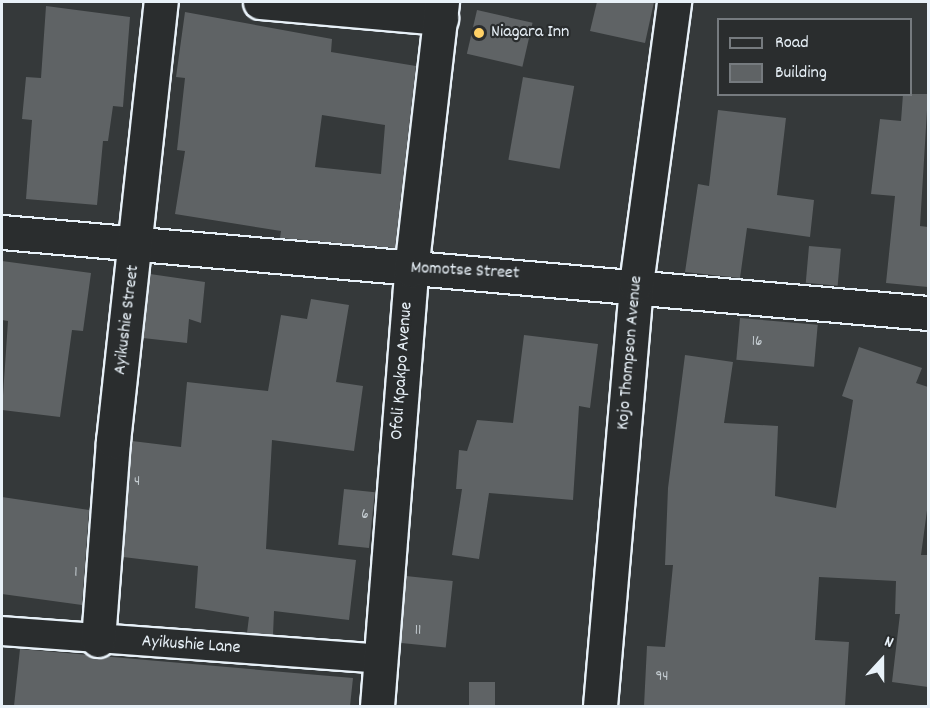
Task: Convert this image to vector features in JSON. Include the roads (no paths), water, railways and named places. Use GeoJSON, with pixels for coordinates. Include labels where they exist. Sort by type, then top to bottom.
{"type":"FeatureCollection","features":[{"type":"Feature","properties":{"kind":"street","name":"Ayikushie Street"},"geometry":{"type":"LineString","coordinates":[[98,640],[113,441],[137,243],[161,2]]}},
{"type":"Feature","properties":{"kind":"street"},"geometry":{"type":"LineString","coordinates":[[260,2],[441,10]]}},
{"type":"Feature","properties":{"kind":"street","name":"Kojo Thompson Avenue"},"geometry":{"type":"LineString","coordinates":[[600,706],[636,284],[675,2]]}},
{"type":"Feature","properties":{"kind":"street","name":"Ofoli Kpakpo Avenue"},"geometry":{"type":"LineString","coordinates":[[377,706],[411,270],[441,10]]}},
{"type":"Feature","properties":{"kind":"street","name":"Momotse Street"},"geometry":{"type":"LineString","coordinates":[[2,232],[411,270],[636,284],[928,314]]}},
{"type":"Feature","properties":{"kind":"street","name":"Ayikushie Lane"},"geometry":{"type":"LineString","coordinates":[[2,631],[98,640],[380,659]]}},
{"type":"Feature","properties":{"kind":"place","name":"Niagara Inn"},"geometry":{"type":"Point","coordinates":[479,33]}}]}
